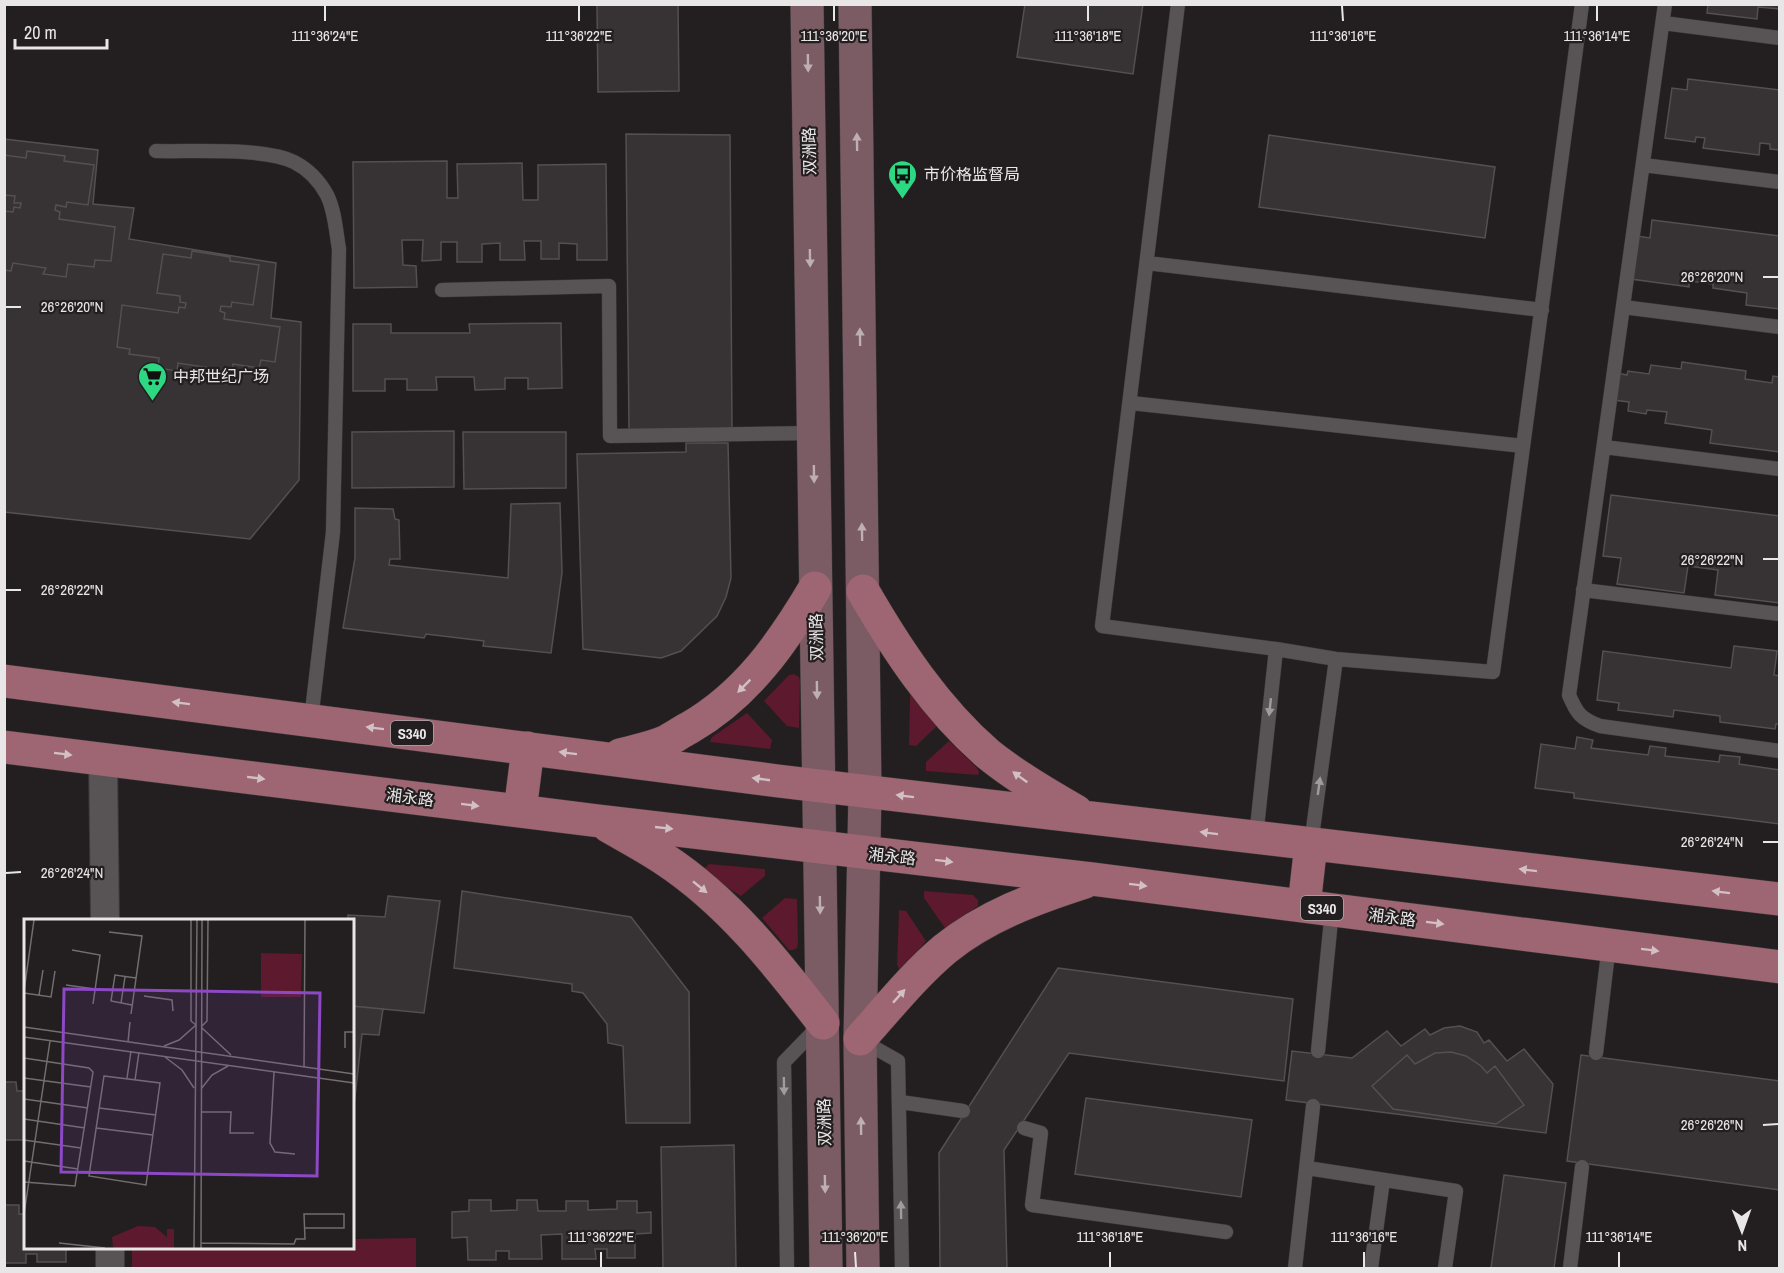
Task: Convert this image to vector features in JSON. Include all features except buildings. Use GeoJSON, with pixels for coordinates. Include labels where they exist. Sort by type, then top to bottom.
{"type":"FeatureCollection","features":[{"type":"Feature","properties":{"kind":"main road","name":"双洲路"},"geometry":{"type":"LineString","coordinates":[[807,4],[826,1269]]}},
{"type":"Feature","properties":{"kind":"main road"},"geometry":{"type":"LineString","coordinates":[[855,4],[865,792],[860,1039],[863,1269]]}},
{"type":"Feature","properties":{"kind":"main road"},"geometry":{"type":"LineString","coordinates":[[813,422],[861,411]]}},
{"type":"Feature","properties":{"kind":"main road"},"geometry":{"type":"LineString","coordinates":[[608,758],[665,742],[710,716],[766,663],[790,631],[815,588]]}},
{"type":"Feature","properties":{"kind":"main road"},"geometry":{"type":"LineString","coordinates":[[863,591],[889,636],[920,680],[954,721],[988,753],[1028,783],[1088,818]]}},
{"type":"Feature","properties":{"kind":"main road","name":"S340"},"geometry":{"type":"LineString","coordinates":[[4,681],[865,792],[1779,899]]}},
{"type":"Feature","properties":{"kind":"main road","name":"湘永路"},"geometry":{"type":"LineString","coordinates":[[4,747],[1092,879],[1779,967]]}},
{"type":"Feature","properties":{"kind":"main road"},"geometry":{"type":"LineString","coordinates":[[520,811],[528,748]]}},
{"type":"Feature","properties":{"kind":"main road"},"geometry":{"type":"LineString","coordinates":[[599,821],[665,859],[730,913],[779,965],[823,1023]]}},
{"type":"Feature","properties":{"kind":"main road"},"geometry":{"type":"LineString","coordinates":[[1311,844],[1318,908]]}},
{"type":"Feature","properties":{"kind":"main road"},"geometry":{"type":"LineString","coordinates":[[860,1039],[944,950],[974,928],[1026,902],[1092,879]]}},
{"type":"Feature","properties":{"kind":"street"},"geometry":{"type":"LineString","coordinates":[[103,759],[105,919]]}},
{"type":"Feature","properties":{"kind":"street"},"geometry":{"type":"LineString","coordinates":[[110,1249],[110,1269]]}},
{"type":"Feature","properties":{"kind":"lane"},"geometry":{"type":"LineString","coordinates":[[1178,4],[1102,626],[1276,648],[1336,659],[1493,672],[1582,4]]}},
{"type":"Feature","properties":{"kind":"lane"},"geometry":{"type":"LineString","coordinates":[[1665,4],[1569,695],[1575,710],[1585,720],[1600,726],[1779,751]]}},
{"type":"Feature","properties":{"kind":"lane"},"geometry":{"type":"LineString","coordinates":[[1663,23],[1779,38]]}},
{"type":"Feature","properties":{"kind":"lane"},"geometry":{"type":"LineString","coordinates":[[156,151],[266,154],[295,163],[314,176],[327,196],[332,214],[339,249],[333,532],[311,720]]}},
{"type":"Feature","properties":{"kind":"lane"},"geometry":{"type":"LineString","coordinates":[[1643,165],[1779,182]]}},
{"type":"Feature","properties":{"kind":"lane"},"geometry":{"type":"LineString","coordinates":[[1148,263],[1542,310]]}},
{"type":"Feature","properties":{"kind":"lane"},"geometry":{"type":"LineString","coordinates":[[442,290],[609,286],[610,436],[813,422]]}},
{"type":"Feature","properties":{"kind":"lane"},"geometry":{"type":"LineString","coordinates":[[1623,307],[1779,327]]}},
{"type":"Feature","properties":{"kind":"lane"},"geometry":{"type":"LineString","coordinates":[[1131,403],[1523,446]]}},
{"type":"Feature","properties":{"kind":"lane"},"geometry":{"type":"LineString","coordinates":[[1604,447],[1779,469]]}},
{"type":"Feature","properties":{"kind":"lane"},"geometry":{"type":"LineString","coordinates":[[1583,590],[1779,614]]}},
{"type":"Feature","properties":{"kind":"lane"},"geometry":{"type":"LineString","coordinates":[[1256,838],[1276,648]]}},
{"type":"Feature","properties":{"kind":"lane"},"geometry":{"type":"LineString","coordinates":[[1311,844],[1336,659]]}},
{"type":"Feature","properties":{"kind":"lane"},"geometry":{"type":"LineString","coordinates":[[1318,908],[1318,1051]]}},
{"type":"Feature","properties":{"kind":"lane"},"geometry":{"type":"LineString","coordinates":[[1596,1053],[1609,945]]}},
{"type":"Feature","properties":{"kind":"lane"},"geometry":{"type":"LineString","coordinates":[[787,1269],[784,1062],[823,1023]]}},
{"type":"Feature","properties":{"kind":"lane"},"geometry":{"type":"LineString","coordinates":[[860,1039],[898,1060],[902,1269]]}},
{"type":"Feature","properties":{"kind":"lane"},"geometry":{"type":"LineString","coordinates":[[900,1102],[963,1111]]}},
{"type":"Feature","properties":{"kind":"lane"},"geometry":{"type":"LineString","coordinates":[[1295,1269],[1313,1106]]}},
{"type":"Feature","properties":{"kind":"lane"},"geometry":{"type":"LineString","coordinates":[[1024,1128],[1041,1133],[1032,1205],[1226,1232]]}},
{"type":"Feature","properties":{"kind":"lane"},"geometry":{"type":"LineString","coordinates":[[1570,1269],[1582,1167]]}},
{"type":"Feature","properties":{"kind":"lane"},"geometry":{"type":"LineString","coordinates":[[1307,1168],[1456,1191],[1445,1269]]}},
{"type":"Feature","properties":{"kind":"lane"},"geometry":{"type":"LineString","coordinates":[[1371,1269],[1383,1180]]}},
{"type":"Feature","properties":{"kind":"shaded area"},"geometry":{"type":"Polygon","coordinates":[[[794,674],[799,677],[800,682],[799,728],[787,726],[764,701],[789,675],[794,674]]]}},
{"type":"Feature","properties":{"kind":"shaded area"},"geometry":{"type":"Polygon","coordinates":[[[911,694],[915,695],[937,726],[916,746],[909,745],[911,694]]]}},
{"type":"Feature","properties":{"kind":"shaded area"},"geometry":{"type":"Polygon","coordinates":[[[747,713],[772,740],[770,749],[710,742],[712,737],[747,713]]]}},
{"type":"Feature","properties":{"kind":"shaded area"},"geometry":{"type":"Polygon","coordinates":[[[949,741],[977,768],[978,775],[926,771],[926,762],[949,741]]]}},
{"type":"Feature","properties":{"kind":"shaded area"},"geometry":{"type":"Polygon","coordinates":[[[709,864],[765,869],[765,876],[741,896],[704,872],[709,864]]]}},
{"type":"Feature","properties":{"kind":"shaded area"},"geometry":{"type":"Polygon","coordinates":[[[924,891],[973,895],[978,900],[978,906],[945,928],[924,898],[924,891]]]}},
{"type":"Feature","properties":{"kind":"shaded area"},"geometry":{"type":"Polygon","coordinates":[[[785,898],[797,899],[798,943],[797,948],[793,950],[789,950],[762,918],[785,898]]]}},
{"type":"Feature","properties":{"kind":"shaded area"},"geometry":{"type":"Polygon","coordinates":[[[899,910],[906,911],[926,941],[903,970],[897,965],[899,910]]]}},
{"type":"Feature","properties":{"kind":"shaded area"},"geometry":{"type":"Polygon","coordinates":[[[416,1238],[416,1268],[132,1268],[132,1249],[354,1249],[354,1239],[416,1238]]]}},
{"type":"Feature","properties":{"kind":"place","name":"市价格监督局"},"geometry":{"type":"Point","coordinates":[903,200]}},
{"type":"Feature","properties":{"kind":"place","name":"中邦世纪广场"},"geometry":{"type":"Point","coordinates":[152,402]}}]}
